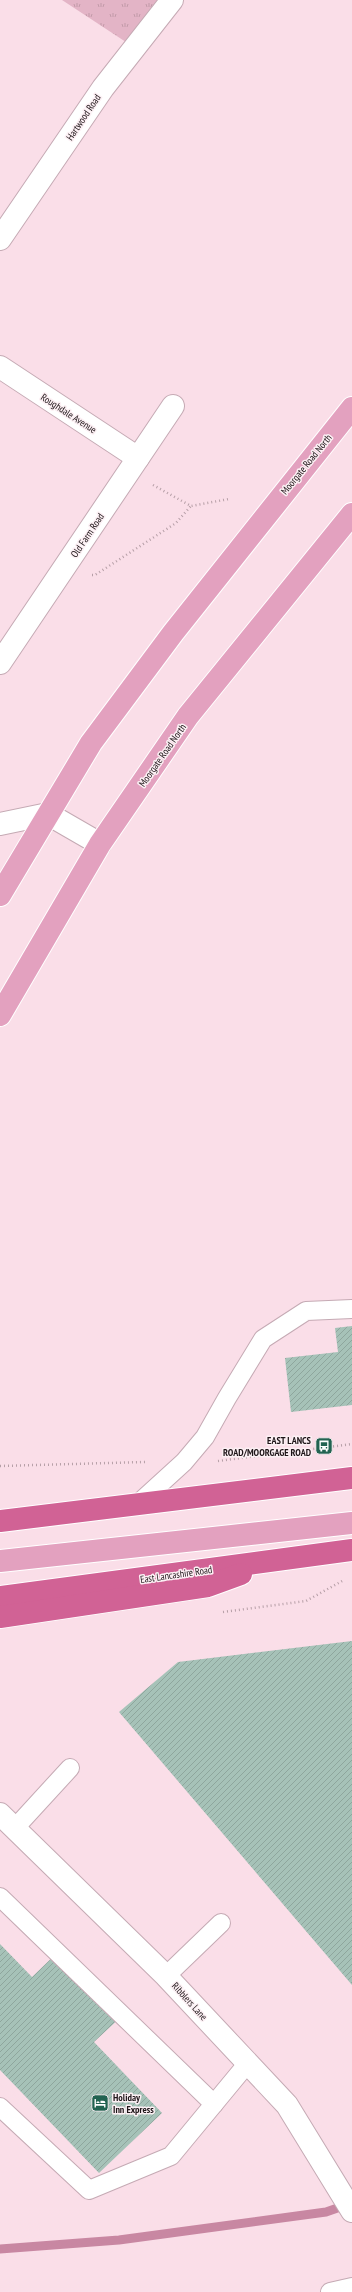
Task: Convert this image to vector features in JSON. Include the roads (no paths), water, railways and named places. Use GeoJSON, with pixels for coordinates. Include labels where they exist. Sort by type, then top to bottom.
{"type":"FeatureCollection","features":[{"type":"Feature","properties":{"kind":"highway"},"geometry":{"type":"LineString","coordinates":[[0,1521],[352,1478]]}},
{"type":"Feature","properties":{"kind":"highway","name":"East Lancashire Road"},"geometry":{"type":"LineString","coordinates":[[0,1597],[352,1550]]}},
{"type":"Feature","properties":{"kind":"highway"},"geometry":{"type":"LineString","coordinates":[[0,1617],[208,1586],[281,1560]]}},
{"type":"Feature","properties":{"kind":"main road","name":"Moorgate Road North"},"geometry":{"type":"LineString","coordinates":[[0,895],[91,743],[168,639],[352,408]]}},
{"type":"Feature","properties":{"kind":"main road","name":"Moorgate Road North"},"geometry":{"type":"LineString","coordinates":[[0,1015],[100,844],[188,716],[352,514]]}},
{"type":"Feature","properties":{"kind":"main road"},"geometry":{"type":"LineString","coordinates":[[0,1561],[352,1523]]}},
{"type":"Feature","properties":{"kind":"street","name":"Hartwood Road"},"geometry":{"type":"LineString","coordinates":[[0,239],[103,88],[172,0]]}},
{"type":"Feature","properties":{"kind":"street","name":"Roughdale Avenue"},"geometry":{"type":"LineString","coordinates":[[0,367],[134,465]]}},
{"type":"Feature","properties":{"kind":"street","name":"Old Farm Road"},"geometry":{"type":"LineString","coordinates":[[0,663],[173,406]]}},
{"type":"Feature","properties":{"kind":"street"},"geometry":{"type":"LineString","coordinates":[[4,826],[48,814],[100,844]]}},
{"type":"Feature","properties":{"kind":"street","name":"Ribblers Lane"},"geometry":{"type":"LineString","coordinates":[[7,1821],[166,1976],[246,2064],[287,2105],[352,2211]]}},
{"type":"Feature","properties":{"kind":"lane"},"geometry":{"type":"LineString","coordinates":[[139,1503],[184,1462],[205,1437],[227,1398],[264,1340],[306,1311],[352,1309]]}},
{"type":"Feature","properties":{"kind":"lane"},"geometry":{"type":"LineString","coordinates":[[7,1821],[70,1768]]}},
{"type":"Feature","properties":{"kind":"lane"},"geometry":{"type":"LineString","coordinates":[[0,1897],[214,2104]]}},
{"type":"Feature","properties":{"kind":"lane"},"geometry":{"type":"LineString","coordinates":[[166,1976],[221,1922]]}},
{"type":"Feature","properties":{"kind":"lane"},"geometry":{"type":"LineString","coordinates":[[0,2107],[89,2190],[171,2156],[246,2064]]}},
{"type":"Feature","properties":{"kind":"lane"},"geometry":{"type":"LineString","coordinates":[[330,2292],[352,2287]]}},
{"type":"Feature","properties":{"kind":"waterway"},"geometry":{"type":"LineString","coordinates":[[0,2249],[119,2240],[326,2212],[349,2204]]}},
{"type":"Feature","properties":{"kind":"place","name":"EAST LANCS ROAD/MOORGAGE ROAD"},"geometry":{"type":"Point","coordinates":[324,1446]}},
{"type":"Feature","properties":{"kind":"place","name":"Holiday Inn Express"},"geometry":{"type":"Point","coordinates":[100,2103]}}]}
